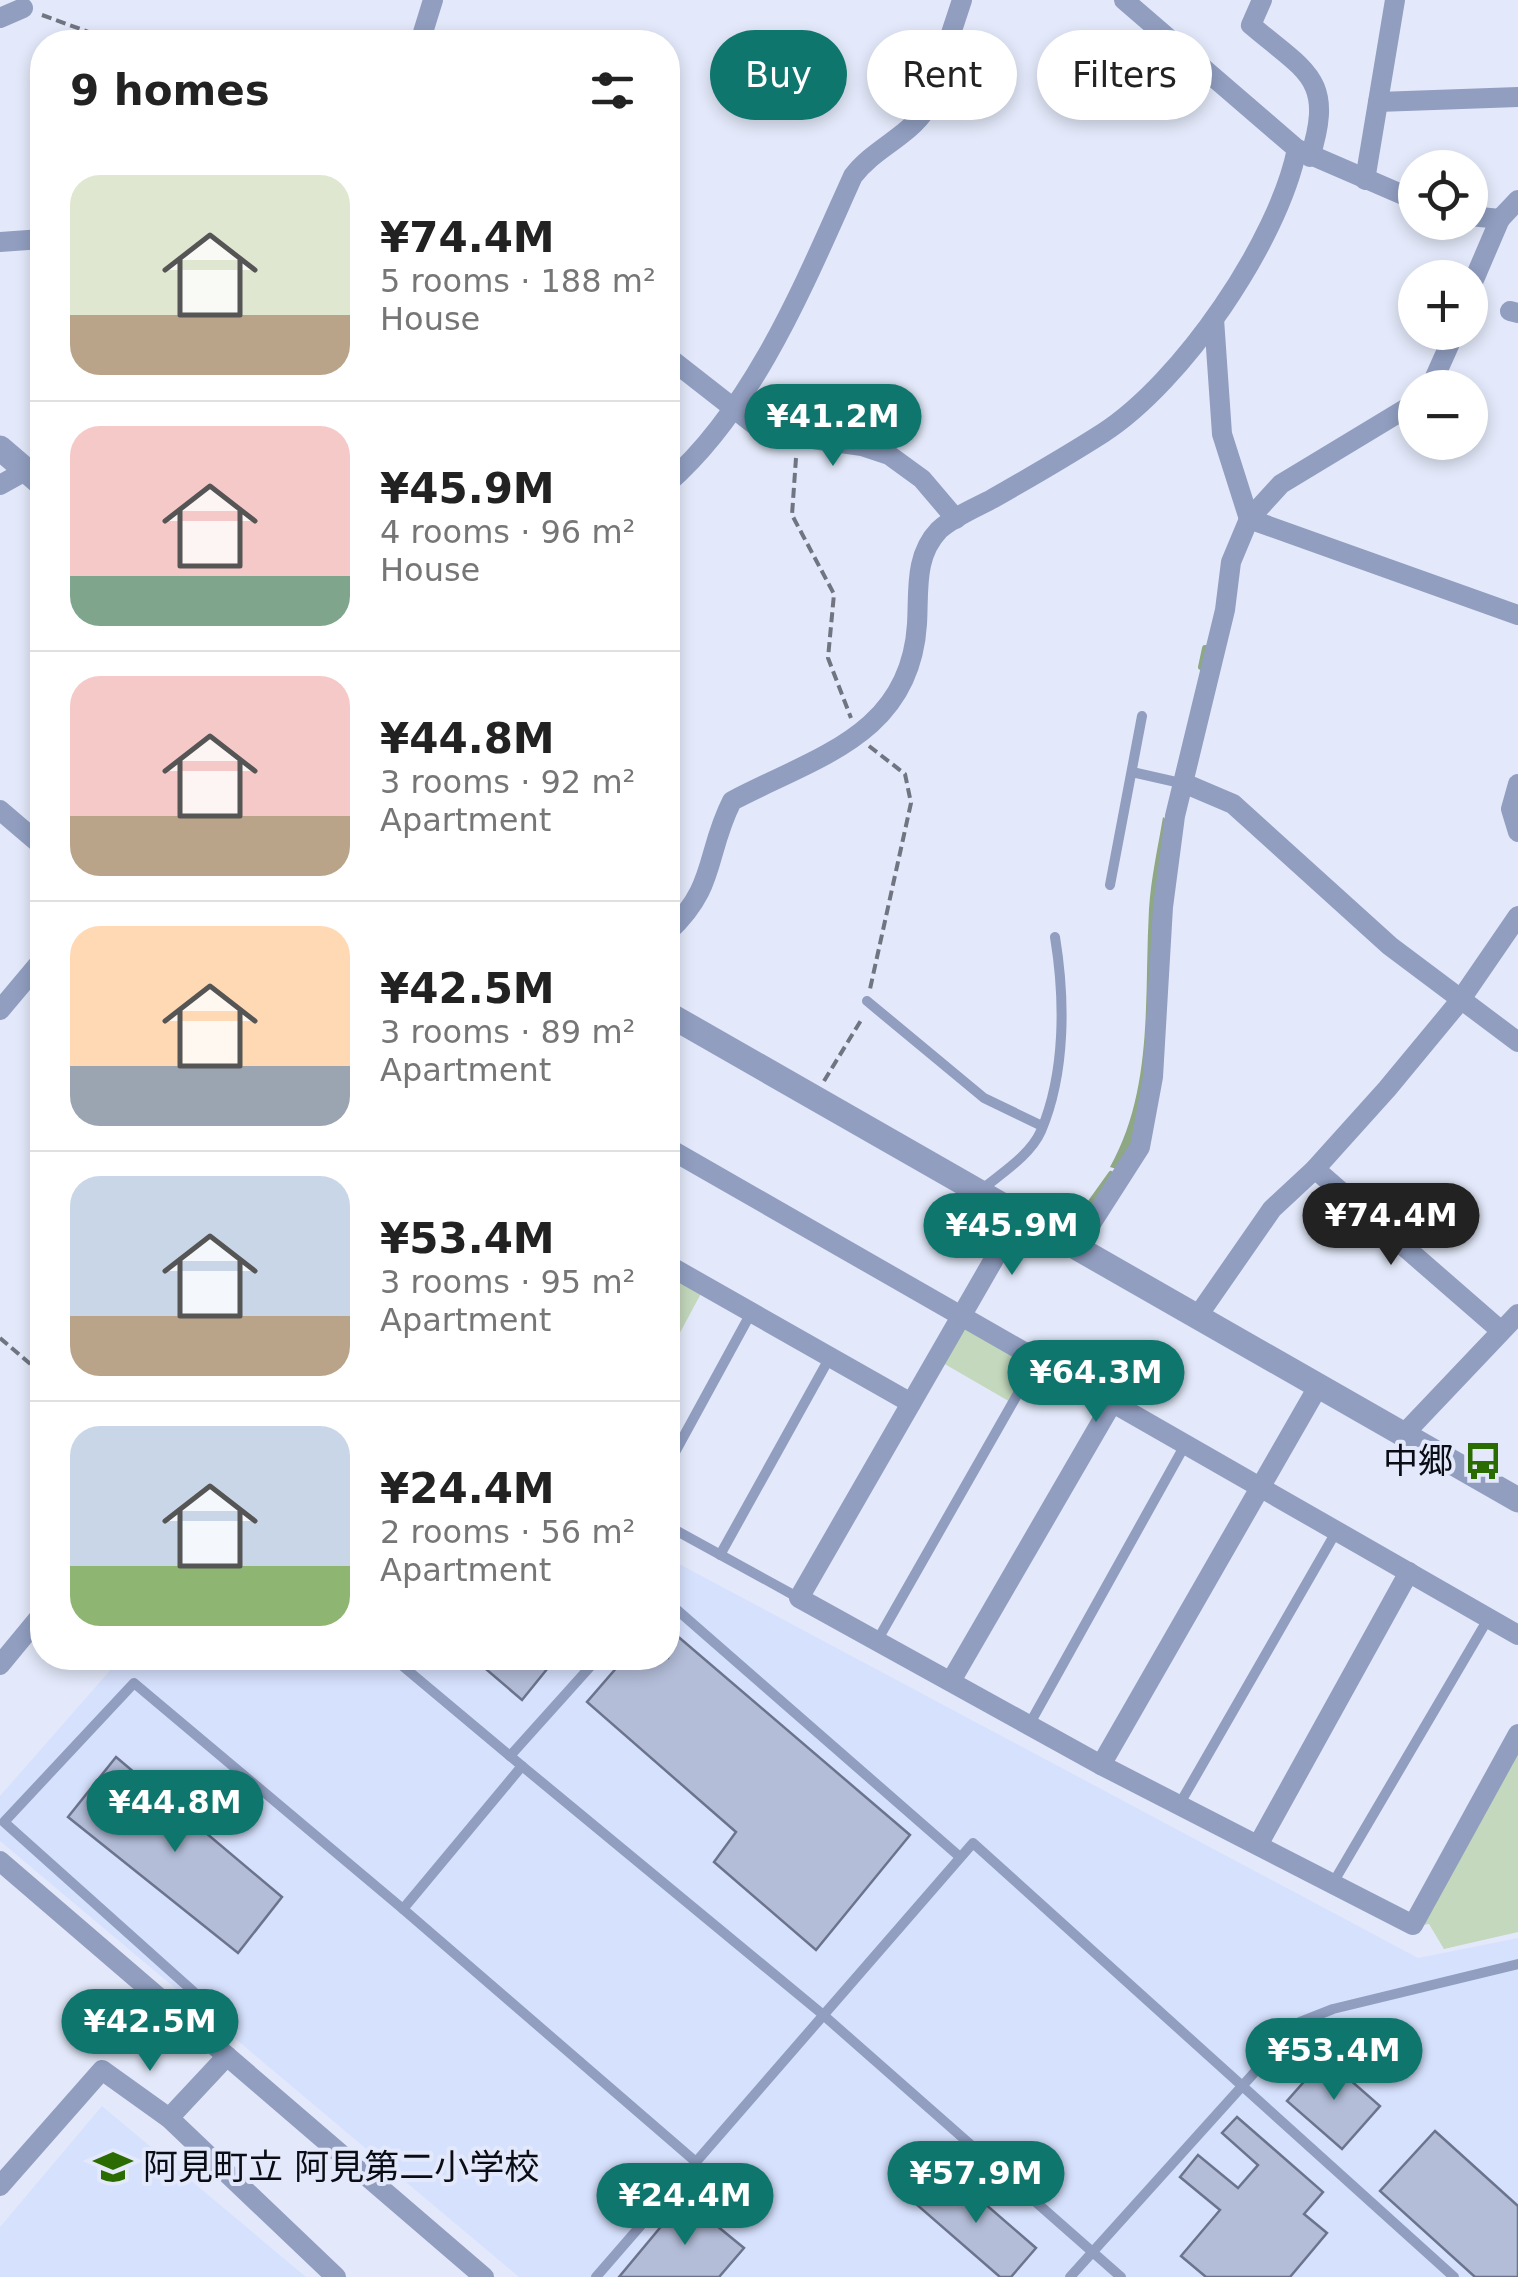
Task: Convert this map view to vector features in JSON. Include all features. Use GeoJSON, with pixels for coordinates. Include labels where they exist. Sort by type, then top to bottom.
{"type":"FeatureCollection","features":[{"type":"Feature","properties":{"kind":"street"},"geometry":{"type":"LineString","coordinates":[[424,30],[433,0]]}},
{"type":"Feature","properties":{"kind":"street"},"geometry":{"type":"LineString","coordinates":[[680,469],[732,406],[788,320],[864,161],[918,122],[926,109],[962,0]]}},
{"type":"Feature","properties":{"kind":"street"},"geometry":{"type":"LineString","coordinates":[[1124,0],[1304,153],[1398,193]]}},
{"type":"Feature","properties":{"kind":"street"},"geometry":{"type":"LineString","coordinates":[[680,921],[691,910],[707,880],[732,801],[859,738],[882,718],[899,690],[917,628],[918,570],[938,531],[1146,402],[1178,369],[1214,319],[1274,216],[1322,119],[1316,81],[1251,25],[1262,0]]}},
{"type":"Feature","properties":{"kind":"street"},"geometry":{"type":"LineString","coordinates":[[1364,180],[1395,0]]}},
{"type":"Feature","properties":{"kind":"street"},"geometry":{"type":"LineString","coordinates":[[0,18],[23,8]]}},
{"type":"Feature","properties":{"kind":"street"},"geometry":{"type":"LineString","coordinates":[[1378,102],[1518,97]]}},
{"type":"Feature","properties":{"kind":"street"},"geometry":{"type":"LineString","coordinates":[[1483,260],[1500,219],[1518,200]]}},
{"type":"Feature","properties":{"kind":"street"},"geometry":{"type":"LineString","coordinates":[[1488,218],[1500,219]]}},
{"type":"Feature","properties":{"kind":"street"},"geometry":{"type":"LineString","coordinates":[[0,242],[30,240]]}},
{"type":"Feature","properties":{"kind":"street"},"geometry":{"type":"LineString","coordinates":[[1214,319],[1222,434],[1249,519]]}},
{"type":"Feature","properties":{"kind":"street"},"geometry":{"type":"LineString","coordinates":[[680,367],[764,432],[800,441],[862,446],[889,455],[922,479],[956,519]]}},
{"type":"Feature","properties":{"kind":"street"},"geometry":{"type":"LineString","coordinates":[[1076,1247],[1140,1147],[1161,998],[1163,907],[1175,816],[1186,784],[1225,610],[1231,562],[1249,519],[1281,484],[1398,414]]}},
{"type":"Feature","properties":{"kind":"street"},"geometry":{"type":"LineString","coordinates":[[0,448],[30,474]]}},
{"type":"Feature","properties":{"kind":"street"},"geometry":{"type":"LineString","coordinates":[[0,485],[30,478]]}},
{"type":"Feature","properties":{"kind":"street"},"geometry":{"type":"LineString","coordinates":[[1249,519],[1518,615]]}},
{"type":"Feature","properties":{"kind":"street"},"geometry":{"type":"LineString","coordinates":[[1186,784],[1232,804],[1390,946],[1459,1002],[1518,1042]]}},
{"type":"Feature","properties":{"kind":"street"},"geometry":{"type":"LineString","coordinates":[[1518,784],[1511,809],[1518,832]]}},
{"type":"Feature","properties":{"kind":"street"},"geometry":{"type":"LineString","coordinates":[[0,810],[30,836]]}},
{"type":"Feature","properties":{"kind":"street"},"geometry":{"type":"LineString","coordinates":[[1197,1317],[1272,1209],[1316,1169],[1459,1002],[1518,916]]}},
{"type":"Feature","properties":{"kind":"street"},"geometry":{"type":"LineString","coordinates":[[0,1010],[30,974]]}},
{"type":"Feature","properties":{"kind":"street"},"geometry":{"type":"LineString","coordinates":[[680,1026],[980,1191],[1518,1500]]}},
{"type":"Feature","properties":{"kind":"street"},"geometry":{"type":"LineString","coordinates":[[680,1155],[1518,1635]]}},
{"type":"Feature","properties":{"kind":"street"},"geometry":{"type":"LineString","coordinates":[[1316,1169],[1500,1330]]}},
{"type":"Feature","properties":{"kind":"street"},"geometry":{"type":"LineString","coordinates":[[1020,1214],[799,1598],[1101,1765],[1413,1926],[1518,1734]]}},
{"type":"Feature","properties":{"kind":"street"},"geometry":{"type":"LineString","coordinates":[[680,1272],[911,1403]]}},
{"type":"Feature","properties":{"kind":"street"},"geometry":{"type":"LineString","coordinates":[[1404,1435],[1518,1314]]}},
{"type":"Feature","properties":{"kind":"street"},"geometry":{"type":"LineString","coordinates":[[1101,1765],[1319,1386]]}},
{"type":"Feature","properties":{"kind":"street"},"geometry":{"type":"LineString","coordinates":[[950,1682],[1111,1405]]}},
{"type":"Feature","properties":{"kind":"street"},"geometry":{"type":"LineString","coordinates":[[1258,1845],[1409,1572]]}},
{"type":"Feature","properties":{"kind":"street"},"geometry":{"type":"LineString","coordinates":[[0,1664],[30,1628]]}},
{"type":"Feature","properties":{"kind":"street"},"geometry":{"type":"LineString","coordinates":[[0,1861],[479,2276]]}},
{"type":"Feature","properties":{"kind":"street"},"geometry":{"type":"LineString","coordinates":[[168,2118],[227,2056]]}},
{"type":"Feature","properties":{"kind":"street"},"geometry":{"type":"LineString","coordinates":[[0,2186],[102,2070],[168,2118],[336,2277]]}},
{"type":"Feature","properties":{"kind":"lane"},"geometry":{"type":"LineString","coordinates":[[1110,884],[1142,716]]}},
{"type":"Feature","properties":{"kind":"lane"},"geometry":{"type":"LineString","coordinates":[[1132,772],[1186,784]]}},
{"type":"Feature","properties":{"kind":"lane"},"geometry":{"type":"LineString","coordinates":[[980,1191],[1022,1156],[1042,1126],[1057,1067],[1061,1021],[1055,936]]}},
{"type":"Feature","properties":{"kind":"lane"},"geometry":{"type":"LineString","coordinates":[[867,1001],[984,1098],[1042,1126]]}},
{"type":"Feature","properties":{"kind":"lane"},"geometry":{"type":"LineString","coordinates":[[680,1443],[752,1311]]}},
{"type":"Feature","properties":{"kind":"lane"},"geometry":{"type":"LineString","coordinates":[[720,1554],[831,1356]]}},
{"type":"Feature","properties":{"kind":"lane"},"geometry":{"type":"LineString","coordinates":[[877,1641],[1037,1360]]}},
{"type":"Feature","properties":{"kind":"lane"},"geometry":{"type":"LineString","coordinates":[[1029,1725],[1185,1444]]}},
{"type":"Feature","properties":{"kind":"lane"},"geometry":{"type":"LineString","coordinates":[[1179,1805],[1336,1531]]}},
{"type":"Feature","properties":{"kind":"lane"},"geometry":{"type":"LineString","coordinates":[[680,1532],[799,1598]]}},
{"type":"Feature","properties":{"kind":"lane"},"geometry":{"type":"LineString","coordinates":[[680,1612],[960,1857]]}},
{"type":"Feature","properties":{"kind":"lane"},"geometry":{"type":"LineString","coordinates":[[1333,1884],[1488,1618]]}},
{"type":"Feature","properties":{"kind":"lane"},"geometry":{"type":"LineString","coordinates":[[407,1670],[821,2013],[1121,2277]]}},
{"type":"Feature","properties":{"kind":"lane"},"geometry":{"type":"LineString","coordinates":[[510,1756],[587,1670]]}},
{"type":"Feature","properties":{"kind":"lane"},"geometry":{"type":"LineString","coordinates":[[214,2010],[4,1822],[134,1683],[696,2162]]}},
{"type":"Feature","properties":{"kind":"lane"},"geometry":{"type":"LineString","coordinates":[[403,1909],[522,1766]]}},
{"type":"Feature","properties":{"kind":"lane"},"geometry":{"type":"LineString","coordinates":[[596,2277],[821,2013],[973,1843],[1454,2277]]}},
{"type":"Feature","properties":{"kind":"lane"},"geometry":{"type":"LineString","coordinates":[[1070,2277],[1300,2022],[1333,2009],[1518,1964]]}},
{"type":"Feature","properties":{"kind":"path"},"geometry":{"type":"LineString","coordinates":[[23,8],[83,30]]}},
{"type":"Feature","properties":{"kind":"path"},"geometry":{"type":"LineString","coordinates":[[800,441],[793,471],[792,515],[834,594],[828,658],[859,738],[905,774],[911,803],[861,1026],[812,1097]]}},
{"type":"Feature","properties":{"kind":"path"},"geometry":{"type":"LineString","coordinates":[[0,1338],[30,1364]]}},
{"type":"Feature","properties":{"kind":"shaded area"},"geometry":{"type":"Polygon","coordinates":[[[1163,817],[1170,823],[1156,1006],[1135,1143],[1120,1170],[1110,1167],[1134,1106],[1140,1074],[1150,897],[1163,817]]]}},
{"type":"Feature","properties":{"kind":"shaded area"},"geometry":{"type":"Polygon","coordinates":[[[680,1272],[705,1286],[680,1333],[680,1272]]]}},
{"type":"Feature","properties":{"kind":"shaded area"},"geometry":{"type":"Polygon","coordinates":[[[960,1316],[1037,1360],[1012,1403],[936,1359],[960,1316]]]}},
{"type":"Feature","properties":{"kind":"shaded area"},"geometry":{"type":"Polygon","coordinates":[[[680,1564],[1418,1958],[1518,1938],[1518,2277],[519,2277],[0,1841],[0,1796],[110,1670],[680,1670],[680,1564]]]}},
{"type":"Feature","properties":{"kind":"shaded area"},"geometry":{"type":"Polygon","coordinates":[[[1518,1738],[1518,1932],[1444,1949],[1429,1924],[1415,1926],[1518,1738]]]}},
{"type":"Feature","properties":{"kind":"shaded area","name":"阿見町立 阿見第二小学校"},"geometry":{"type":"Polygon","coordinates":[[[102,2106],[306,2277],[0,2277],[0,2227],[102,2106]]]}},
{"type":"Feature","properties":{"kind":"building"},"geometry":{"type":"Polygon","coordinates":[[[680,1638],[910,1835],[816,1950],[714,1862],[736,1832],[587,1702],[615,1670],[680,1670],[680,1638]]]}},
{"type":"Feature","properties":{"kind":"building"},"geometry":{"type":"Polygon","coordinates":[[[487,1670],[546,1670],[522,1700],[487,1670]]]}},
{"type":"Feature","properties":{"kind":"building"},"geometry":{"type":"Polygon","coordinates":[[[116,1757],[282,1897],[238,1953],[68,1817],[116,1757]]]}},
{"type":"Feature","properties":{"kind":"building"},"geometry":{"type":"Polygon","coordinates":[[[1325,2058],[1380,2106],[1342,2149],[1287,2101],[1325,2058]]]}},
{"type":"Feature","properties":{"kind":"building"},"geometry":{"type":"Polygon","coordinates":[[[1237,2117],[1323,2192],[1304,2214],[1327,2233],[1290,2277],[1206,2277],[1181,2256],[1220,2210],[1180,2177],[1198,2155],[1238,2188],[1258,2165],[1222,2133],[1237,2117]]]}},
{"type":"Feature","properties":{"kind":"building"},"geometry":{"type":"Polygon","coordinates":[[[1435,2131],[1518,2206],[1518,2277],[1475,2277],[1380,2191],[1435,2131]]]}},
{"type":"Feature","properties":{"kind":"building"},"geometry":{"type":"Polygon","coordinates":[[[946,2170],[1036,2248],[1011,2277],[1000,2277],[916,2204],[946,2170]]]}},
{"type":"Feature","properties":{"kind":"building"},"geometry":{"type":"Polygon","coordinates":[[[684,2199],[744,2248],[719,2277],[619,2277],[684,2199]]]}},
{"type":"Feature","properties":{"kind":"waterway"},"geometry":{"type":"LineString","coordinates":[[1201,667],[1205,648]]}},
{"type":"Feature","properties":{"kind":"waterway"},"geometry":{"type":"LineString","coordinates":[[1081,1216],[1111,1174]]}},
{"type":"Feature","properties":{"kind":"place","name":"中郷"},"geometry":{"type":"Point","coordinates":[1483,1461]}},
{"type":"Feature","properties":{"kind":"place","name":"阿見町立 阿見第二小学校"},"geometry":{"type":"Point","coordinates":[113,2167]}}]}
